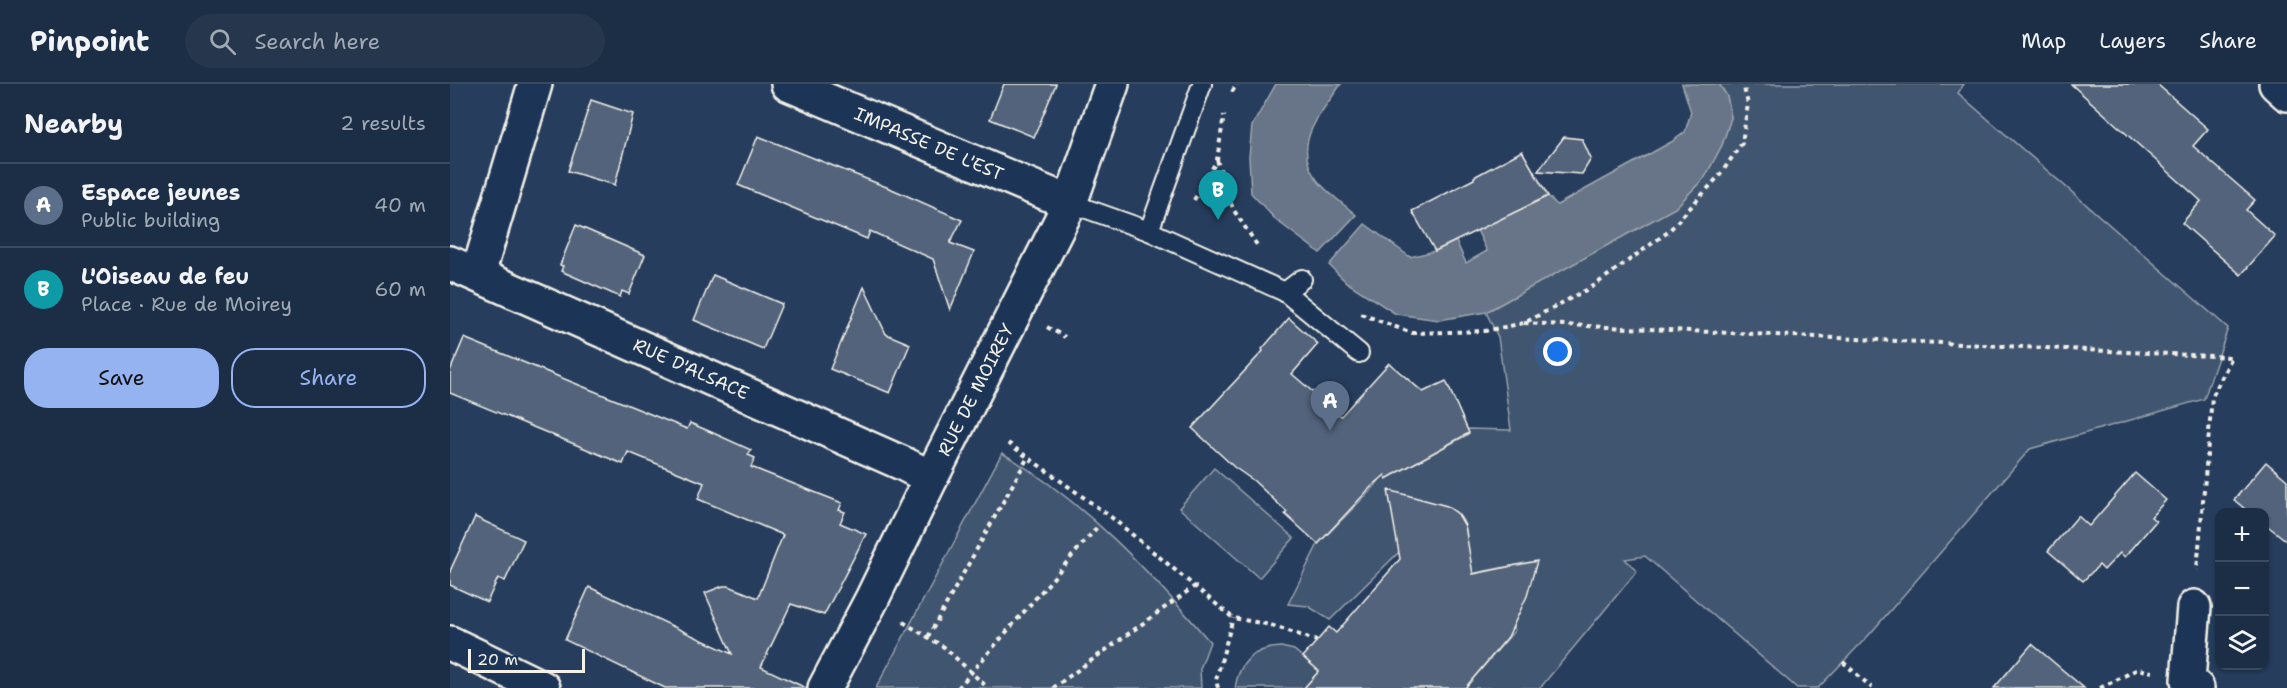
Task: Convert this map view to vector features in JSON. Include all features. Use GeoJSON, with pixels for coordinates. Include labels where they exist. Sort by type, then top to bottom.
{"type":"FeatureCollection","features":[{"type":"Feature","properties":{"kind":"street"},"geometry":{"type":"LineString","coordinates":[[464,269],[535,84]]}},
{"type":"Feature","properties":{"kind":"street","name":"IMPASSE DE L'EST"},"geometry":{"type":"LineString","coordinates":[[788,84],[1070,203]]}},
{"type":"Feature","properties":{"kind":"street","name":"RUE DE MOIREY"},"geometry":{"type":"LineString","coordinates":[[825,688],[872,599],[1070,203],[1112,84]]}},
{"type":"Feature","properties":{"kind":"street"},"geometry":{"type":"LineString","coordinates":[[2276,84],[2287,94]]}},
{"type":"Feature","properties":{"kind":"street","name":"RUE D'ALSACE"},"geometry":{"type":"LineString","coordinates":[[464,269],[931,478]]}},
{"type":"Feature","properties":{"kind":"street"},"geometry":{"type":"LineString","coordinates":[[2193,684],[2194,607]]}},
{"type":"Feature","properties":{"kind":"street"},"geometry":{"type":"LineString","coordinates":[[450,643],[543,688]]}},
{"type":"Feature","properties":{"kind":"lane"},"geometry":{"type":"LineString","coordinates":[[1149,231],[1202,84]]}},
{"type":"Feature","properties":{"kind":"lane"},"geometry":{"type":"LineString","coordinates":[[1070,203],[1149,231],[1285,292],[1359,353]]}},
{"type":"Feature","properties":{"kind":"lane"},"geometry":{"type":"LineString","coordinates":[[1285,292],[1302,279]]}},
{"type":"Feature","properties":{"kind":"path"},"geometry":{"type":"LineString","coordinates":[[1231,94],[1237,84]]}},
{"type":"Feature","properties":{"kind":"path"},"geometry":{"type":"LineString","coordinates":[[1358,313],[1412,333],[1485,331],[1524,322],[1592,287],[1668,232],[1720,175],[1742,143],[1748,104],[1743,84]]}},
{"type":"Feature","properties":{"kind":"path"},"geometry":{"type":"LineString","coordinates":[[1225,104],[1217,160],[1233,209],[1257,245],[1302,279]]}},
{"type":"Feature","properties":{"kind":"path"},"geometry":{"type":"LineString","coordinates":[[1524,322],[2232,357],[2212,397],[2194,607]]}},
{"type":"Feature","properties":{"kind":"path"},"geometry":{"type":"LineString","coordinates":[[1008,443],[1112,517],[1233,618],[1271,625],[1317,641]]}},
{"type":"Feature","properties":{"kind":"path"},"geometry":{"type":"LineString","coordinates":[[928,637],[1028,457]]}},
{"type":"Feature","properties":{"kind":"path"},"geometry":{"type":"LineString","coordinates":[[958,688],[1100,525]]}},
{"type":"Feature","properties":{"kind":"path"},"geometry":{"type":"LineString","coordinates":[[1053,688],[1196,586]]}},
{"type":"Feature","properties":{"kind":"path"},"geometry":{"type":"LineString","coordinates":[[1218,688],[1216,680],[1233,618]]}},
{"type":"Feature","properties":{"kind":"path"},"geometry":{"type":"LineString","coordinates":[[903,622],[944,647],[988,688]]}},
{"type":"Feature","properties":{"kind":"path"},"geometry":{"type":"LineString","coordinates":[[1843,662],[1872,688]]}},
{"type":"Feature","properties":{"kind":"path"},"geometry":{"type":"LineString","coordinates":[[2100,688],[2138,669],[2193,684]]}},
{"type":"Feature","properties":{"kind":"shaded area"},"geometry":{"type":"Polygon","coordinates":[[[1276,84],[1341,84],[1311,130],[1307,142],[1307,154],[1309,167],[1317,180],[1356,215],[1320,253],[1276,220],[1251,193],[1249,157],[1252,126],[1276,84]]]}},
{"type":"Feature","properties":{"kind":"shaded area"},"geometry":{"type":"Polygon","coordinates":[[[1682,84],[1719,84],[1727,96],[1731,118],[1722,145],[1705,177],[1675,208],[1486,312],[1439,320],[1396,314],[1346,282],[1329,265],[1365,224],[1410,257],[1435,251],[1456,241],[1466,263],[1487,251],[1477,230],[1548,196],[1557,205],[1673,141],[1685,132],[1691,112],[1682,84]]]}},
{"type":"Feature","properties":{"kind":"shaded area"},"geometry":{"type":"Polygon","coordinates":[[[1719,84],[1964,84],[1958,93],[2228,328],[2204,399],[2030,449],[1869,635],[1818,688],[1797,688],[1645,556],[1625,559],[1637,571],[1540,688],[1465,688],[1515,630],[1511,626],[1527,595],[1531,562],[1470,574],[1465,554],[1466,528],[1458,514],[1445,506],[1420,505],[1399,552],[1330,620],[1308,606],[1288,604],[1318,544],[1375,486],[1389,467],[1396,473],[1467,435],[1467,429],[1511,430],[1498,337],[1486,312],[1675,208],[1705,177],[1722,145],[1731,117],[1727,96],[1719,84]]]}},
{"type":"Feature","properties":{"kind":"shaded area"},"geometry":{"type":"Polygon","coordinates":[[[1002,453],[1032,472],[1088,515],[1139,564],[1210,642],[1200,669],[1201,688],[876,688],[1002,453]]]}},
{"type":"Feature","properties":{"kind":"shaded area"},"geometry":{"type":"Polygon","coordinates":[[[1214,468],[1294,538],[1259,578],[1179,508],[1214,468]]]}},
{"type":"Feature","properties":{"kind":"shaded area"},"geometry":{"type":"Polygon","coordinates":[[[1281,647],[1294,650],[1319,671],[1304,688],[1235,688],[1240,671],[1250,658],[1263,650],[1281,647]]]}},
{"type":"Feature","properties":{"kind":"building"},"geometry":{"type":"Polygon","coordinates":[[[1004,84],[1056,84],[1034,137],[990,119],[1004,84]]]}},
{"type":"Feature","properties":{"kind":"building"},"geometry":{"type":"Polygon","coordinates":[[[2071,84],[2157,84],[2208,129],[2193,146],[2255,200],[2246,210],[2275,236],[2241,275],[2182,223],[2201,201],[2071,84]]]}},
{"type":"Feature","properties":{"kind":"building"},"geometry":{"type":"Polygon","coordinates":[[[591,100],[633,114],[615,185],[568,171],[591,100]]]}},
{"type":"Feature","properties":{"kind":"building"},"geometry":{"type":"Polygon","coordinates":[[[758,136],[894,190],[962,220],[950,243],[974,252],[950,310],[933,259],[870,231],[867,239],[738,185],[758,136]]]}},
{"type":"Feature","properties":{"kind":"building"},"geometry":{"type":"Polygon","coordinates":[[[1564,137],[1582,139],[1591,159],[1582,174],[1538,171],[1564,137]]]}},
{"type":"Feature","properties":{"kind":"building"},"geometry":{"type":"Polygon","coordinates":[[[1522,151],[1548,196],[1435,251],[1412,211],[1522,151]]]}},
{"type":"Feature","properties":{"kind":"building"},"geometry":{"type":"Polygon","coordinates":[[[576,225],[645,255],[629,294],[622,291],[620,297],[561,271],[563,266],[560,265],[576,225]]]}},
{"type":"Feature","properties":{"kind":"building"},"geometry":{"type":"Polygon","coordinates":[[[713,275],[782,304],[763,349],[694,320],[713,275]]]}},
{"type":"Feature","properties":{"kind":"building"},"geometry":{"type":"Polygon","coordinates":[[[864,287],[886,334],[910,344],[890,393],[830,369],[864,287]]]}},
{"type":"Feature","properties":{"kind":"building"},"geometry":{"type":"Polygon","coordinates":[[[1289,318],[1318,344],[1292,374],[1341,416],[1389,363],[1423,392],[1446,381],[1469,433],[1386,479],[1385,475],[1318,544],[1254,481],[1234,467],[1192,428],[1263,351],[1262,349],[1289,318]]]}},
{"type":"Feature","properties":{"kind":"building"},"geometry":{"type":"Polygon","coordinates":[[[464,338],[687,429],[690,423],[711,432],[751,450],[748,455],[755,458],[751,467],[842,503],[839,510],[845,512],[840,523],[866,534],[824,615],[791,604],[761,667],[806,688],[665,688],[565,640],[589,587],[732,654],[705,593],[729,586],[758,598],[783,535],[698,499],[704,483],[628,452],[623,464],[450,393],[450,371],[464,338]]]}},
{"type":"Feature","properties":{"kind":"building"},"geometry":{"type":"Polygon","coordinates":[[[2266,462],[2287,480],[2287,541],[2269,527],[2269,508],[2244,508],[2234,500],[2266,462]]]}},
{"type":"Feature","properties":{"kind":"building"},"geometry":{"type":"Polygon","coordinates":[[[2135,473],[2166,500],[2151,517],[2156,521],[2125,557],[2120,553],[2104,570],[2099,565],[2083,581],[2048,551],[2078,516],[2089,526],[2135,473]]]}},
{"type":"Feature","properties":{"kind":"building"},"geometry":{"type":"Polygon","coordinates":[[[1388,490],[1447,506],[1458,514],[1465,526],[1473,574],[1537,561],[1527,596],[1508,637],[1465,688],[1304,688],[1319,671],[1303,657],[1329,627],[1336,633],[1400,559],[1388,490]]]}},
{"type":"Feature","properties":{"kind":"building"},"geometry":{"type":"Polygon","coordinates":[[[475,517],[524,540],[505,581],[498,578],[487,602],[450,585],[450,571],[475,517]]]}},
{"type":"Feature","properties":{"kind":"building"},"geometry":{"type":"Polygon","coordinates":[[[2032,644],[2084,688],[1994,688],[2032,644]]]}},
{"type":"Feature","properties":{"kind":"place","name":"L'Oiseau de feu"},"geometry":{"type":"Point","coordinates":[1218,220]}},
{"type":"Feature","properties":{"kind":"place","name":"Espace jeunes"},"geometry":{"type":"Point","coordinates":[1330,431]}}]}
